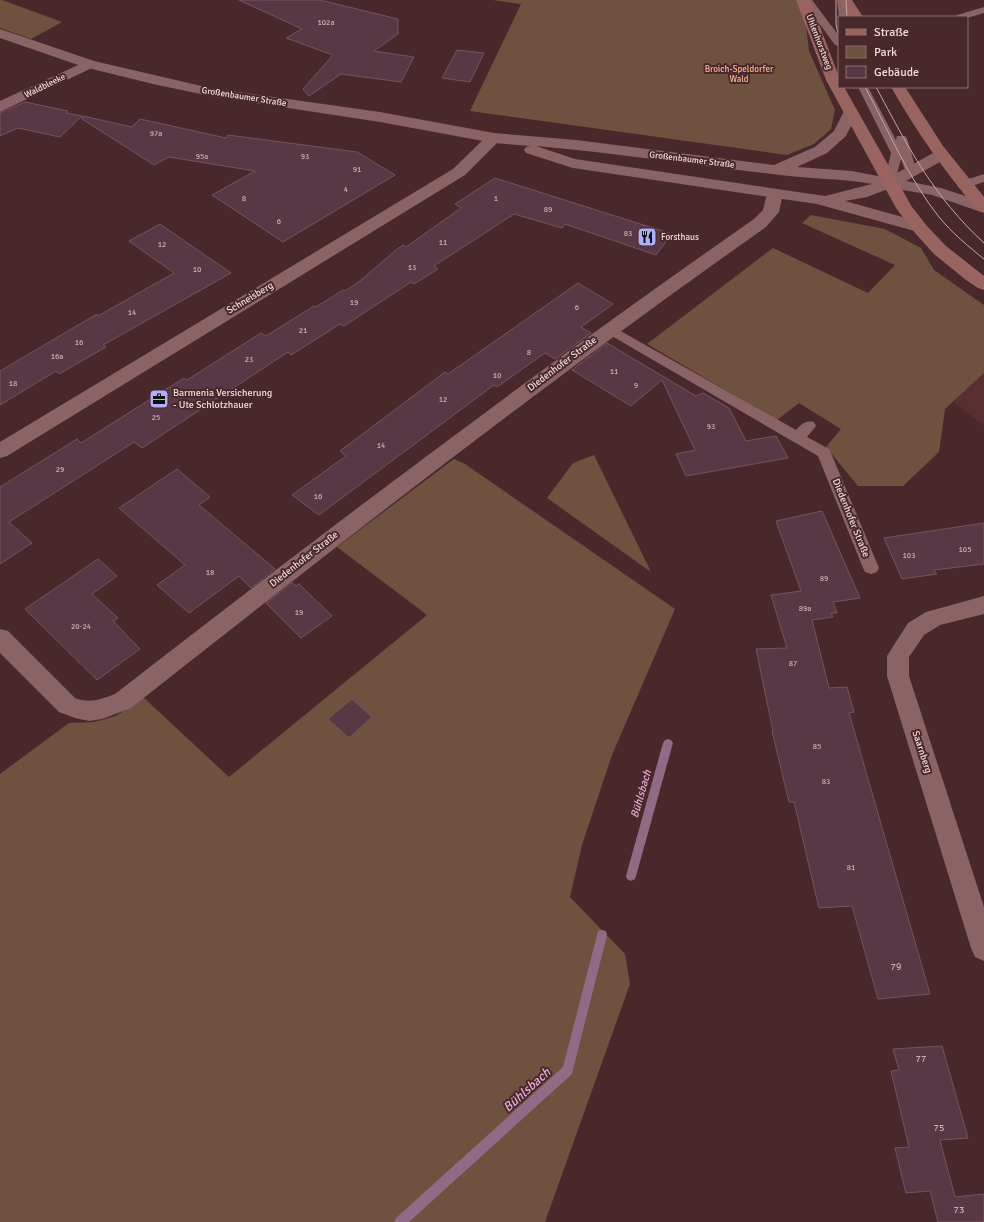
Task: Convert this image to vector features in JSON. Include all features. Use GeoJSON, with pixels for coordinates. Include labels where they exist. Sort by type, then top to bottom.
{"type":"FeatureCollection","features":[{"type":"Feature","properties":{"kind":"main road","name":"Uhlenhorstweg"},"geometry":{"type":"LineString","coordinates":[[803,0],[833,80],[850,112],[871,146],[890,183]]}},
{"type":"Feature","properties":{"kind":"main road"},"geometry":{"type":"LineString","coordinates":[[843,0],[855,16]]}},
{"type":"Feature","properties":{"kind":"main road"},"geometry":{"type":"LineString","coordinates":[[899,88],[941,155],[963,185],[984,208]]}},
{"type":"Feature","properties":{"kind":"main road"},"geometry":{"type":"LineString","coordinates":[[890,183],[918,227],[944,254],[984,284]]}},
{"type":"Feature","properties":{"kind":"street","name":"Großenbaumer Straße"},"geometry":{"type":"LineString","coordinates":[[0,33],[89,64],[210,92],[380,117],[494,138],[576,144],[775,170],[852,176],[935,191],[984,208]]}},
{"type":"Feature","properties":{"kind":"street","name":"Waldbleeke"},"geometry":{"type":"LineString","coordinates":[[0,107],[89,64]]}},
{"type":"Feature","properties":{"kind":"street"},"geometry":{"type":"LineString","coordinates":[[775,170],[806,158],[821,150],[841,133],[850,112]]}},
{"type":"Feature","properties":{"kind":"street","name":"Großenbaumer Straße"},"geometry":{"type":"LineString","coordinates":[[494,138],[573,163],[775,194],[818,199],[918,227]]}},
{"type":"Feature","properties":{"kind":"street","name":"Schneisberg"},"geometry":{"type":"LineString","coordinates":[[0,452],[459,172],[494,138]]}},
{"type":"Feature","properties":{"kind":"street","name":"Großenbaumer Straße"},"geometry":{"type":"LineString","coordinates":[[818,199],[846,197],[863,193],[911,173],[941,155]]}},
{"type":"Feature","properties":{"kind":"street","name":"Diedenhofer Straße"},"geometry":{"type":"LineString","coordinates":[[0,638],[67,705],[80,711],[93,711],[123,701],[313,552],[610,329],[760,223],[771,212],[775,194]]}},
{"type":"Feature","properties":{"kind":"street","name":"Saarnberg"},"geometry":{"type":"LineString","coordinates":[[984,606],[934,618],[916,629],[898,656],[898,676],[984,948]]}},
{"type":"Feature","properties":{"kind":"lane"},"geometry":{"type":"LineString","coordinates":[[807,0],[838,42]]}},
{"type":"Feature","properties":{"kind":"lane"},"geometry":{"type":"LineString","coordinates":[[843,0],[844,16]]}},
{"type":"Feature","properties":{"kind":"lane"},"geometry":{"type":"LineString","coordinates":[[964,16],[984,10]]}},
{"type":"Feature","properties":{"kind":"lane"},"geometry":{"type":"LineString","coordinates":[[864,88],[897,153],[890,183]]}},
{"type":"Feature","properties":{"kind":"lane"},"geometry":{"type":"LineString","coordinates":[[874,88],[901,138],[911,173]]}},
{"type":"Feature","properties":{"kind":"lane"},"geometry":{"type":"LineString","coordinates":[[963,185],[984,178]]}},
{"type":"Feature","properties":{"kind":"lane","name":"Diedenhofer Straße"},"geometry":{"type":"LineString","coordinates":[[610,329],[824,454],[871,568]]}},
{"type":"Feature","properties":{"kind":"lane"},"geometry":{"type":"LineString","coordinates":[[797,438],[809,426]]}},
{"type":"Feature","properties":{"kind":"shaded area"},"geometry":{"type":"Polygon","coordinates":[[[984,373],[984,426],[953,401],[984,373]]]}},
{"type":"Feature","properties":{"kind":"green space"},"geometry":{"type":"Polygon","coordinates":[[[0,0],[62,22],[31,39],[0,28],[0,0]]]}},
{"type":"Feature","properties":{"kind":"green space","name":"Broich-Speldorfer Wald"},"geometry":{"type":"Polygon","coordinates":[[[493,0],[799,0],[805,17],[809,51],[835,110],[831,129],[814,144],[787,155],[470,111],[521,4],[493,0]]]}},
{"type":"Feature","properties":{"kind":"green space"},"geometry":{"type":"Polygon","coordinates":[[[811,215],[885,229],[921,248],[934,270],[984,305],[984,373],[945,409],[939,452],[903,486],[858,486],[826,447],[841,429],[799,403],[777,420],[647,344],[773,248],[868,293],[895,265],[802,223],[811,215]]]}},
{"type":"Feature","properties":{"kind":"green space"},"geometry":{"type":"Polygon","coordinates":[[[594,455],[651,572],[547,498],[573,463],[594,455]]]}},
{"type":"Feature","properties":{"kind":"green space"},"geometry":{"type":"Polygon","coordinates":[[[454,459],[465,464],[675,609],[612,755],[582,845],[570,897],[625,954],[630,984],[545,1222],[0,1222],[0,774],[69,723],[94,722],[116,716],[143,697],[229,777],[427,615],[337,547],[454,459]]]}},
{"type":"Feature","properties":{"kind":"building"},"geometry":{"type":"Polygon","coordinates":[[[239,0],[320,0],[398,19],[398,34],[374,51],[414,57],[401,82],[341,74],[309,96],[303,89],[333,55],[286,38],[302,29],[239,0]]]}},
{"type":"Feature","properties":{"kind":"building"},"geometry":{"type":"Polygon","coordinates":[[[457,50],[484,53],[470,82],[442,78],[457,50]]]}},
{"type":"Feature","properties":{"kind":"building"},"geometry":{"type":"Polygon","coordinates":[[[25,102],[68,111],[66,113],[82,116],[60,137],[18,128],[0,136],[0,113],[25,102]]]}},
{"type":"Feature","properties":{"kind":"building"},"geometry":{"type":"Polygon","coordinates":[[[83,116],[132,127],[140,119],[226,138],[228,135],[357,152],[395,175],[283,242],[212,195],[255,171],[169,157],[154,165],[82,119],[83,116]]]}},
{"type":"Feature","properties":{"kind":"building"},"geometry":{"type":"Polygon","coordinates":[[[495,178],[672,234],[656,255],[565,224],[562,228],[514,214],[434,266],[438,269],[414,284],[411,282],[344,326],[340,324],[291,355],[288,352],[142,448],[134,442],[9,522],[32,543],[0,564],[0,487],[77,439],[81,443],[184,378],[187,380],[261,333],[266,336],[314,306],[316,307],[343,290],[345,291],[360,281],[396,250],[403,245],[406,247],[461,208],[455,204],[495,178]]]}},
{"type":"Feature","properties":{"kind":"building"},"geometry":{"type":"Polygon","coordinates":[[[160,224],[231,273],[103,345],[106,347],[59,374],[56,371],[0,405],[0,371],[97,314],[98,316],[174,273],[129,241],[160,224]]]}},
{"type":"Feature","properties":{"kind":"building"},"geometry":{"type":"Polygon","coordinates":[[[578,283],[613,304],[581,327],[591,333],[555,359],[545,353],[497,387],[494,385],[319,515],[292,495],[346,456],[340,451],[445,372],[448,374],[578,283]]]}},
{"type":"Feature","properties":{"kind":"building"},"geometry":{"type":"Polygon","coordinates":[[[607,343],[696,396],[703,393],[729,408],[746,441],[776,436],[788,458],[686,476],[676,454],[695,450],[662,380],[631,406],[572,370],[607,343]]]}},
{"type":"Feature","properties":{"kind":"building"},"geometry":{"type":"Polygon","coordinates":[[[177,469],[210,497],[199,505],[275,569],[251,588],[239,576],[189,613],[157,585],[185,565],[119,508],[177,469]]]}},
{"type":"Feature","properties":{"kind":"building"},"geometry":{"type":"Polygon","coordinates":[[[822,511],[860,598],[833,602],[837,613],[831,613],[833,617],[812,620],[829,688],[847,687],[854,712],[849,713],[930,994],[878,999],[852,906],[819,908],[794,802],[789,802],[772,731],[756,649],[787,648],[771,595],[801,591],[776,521],[822,511]]]}},
{"type":"Feature","properties":{"kind":"building"},"geometry":{"type":"Polygon","coordinates":[[[984,523],[984,564],[934,570],[937,574],[902,579],[884,538],[984,523]]]}},
{"type":"Feature","properties":{"kind":"building"},"geometry":{"type":"Polygon","coordinates":[[[98,559],[117,576],[92,594],[118,618],[113,621],[140,649],[97,680],[25,609],[98,559]]]}},
{"type":"Feature","properties":{"kind":"building"},"geometry":{"type":"Polygon","coordinates":[[[292,583],[296,586],[299,584],[332,616],[301,638],[266,603],[292,583]]]}},
{"type":"Feature","properties":{"kind":"building"},"geometry":{"type":"Polygon","coordinates":[[[352,699],[372,717],[349,738],[328,719],[352,699]]]}},
{"type":"Feature","properties":{"kind":"building"},"geometry":{"type":"Polygon","coordinates":[[[942,1046],[968,1138],[940,1140],[955,1197],[984,1194],[984,1222],[938,1222],[930,1191],[906,1193],[895,1148],[909,1147],[891,1071],[899,1070],[893,1049],[942,1046]]]}},
{"type":"Feature","properties":{"kind":"waterway","name":"Bühlsbach"},"geometry":{"type":"LineString","coordinates":[[631,876],[668,743]]}},
{"type":"Feature","properties":{"kind":"waterway","name":"Bühlsbach"},"geometry":{"type":"LineString","coordinates":[[400,1222],[568,1070],[602,935]]}},
{"type":"Feature","properties":{"kind":"tram line"},"geometry":{"type":"LineString","coordinates":[[836,0],[836,24],[838,33]]}},
{"type":"Feature","properties":{"kind":"tram line"},"geometry":{"type":"LineString","coordinates":[[846,0],[847,16]]}},
{"type":"Feature","properties":{"kind":"tram line"},"geometry":{"type":"LineString","coordinates":[[866,88],[899,154],[928,202],[949,228],[984,259]]}},
{"type":"Feature","properties":{"kind":"tram line"},"geometry":{"type":"LineString","coordinates":[[877,88],[899,130],[936,189],[950,207],[984,243]]}},
{"type":"Feature","properties":{"kind":"place","name":"Forsthaus"},"geometry":{"type":"Point","coordinates":[647,237]}},
{"type":"Feature","properties":{"kind":"place","name":"Barmenia Versicherung - Ute Schlotzhauer"},"geometry":{"type":"Point","coordinates":[159,399]}}]}
